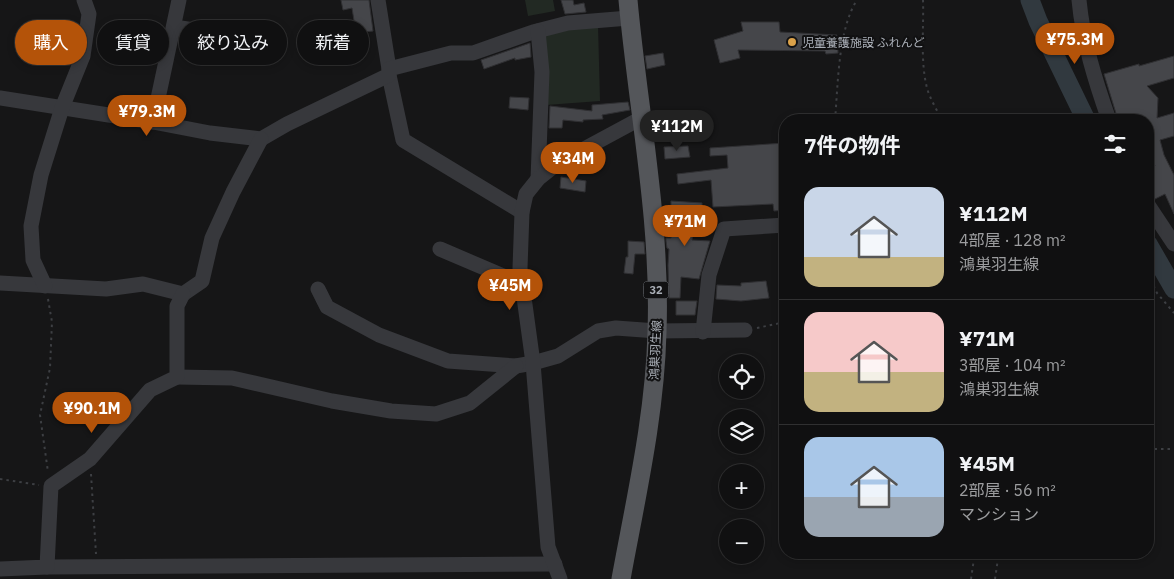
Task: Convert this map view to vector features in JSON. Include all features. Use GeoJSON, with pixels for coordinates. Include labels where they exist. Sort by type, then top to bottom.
{"type":"FeatureCollection","features":[{"type":"Feature","properties":{"kind":"main road","name":"鴻巣羽生線"},"geometry":{"type":"LineString","coordinates":[[622,579],[653,398],[657,331],[655,236],[629,9]]}},
{"type":"Feature","properties":{"kind":"street"},"geometry":{"type":"LineString","coordinates":[[46,286],[33,260],[31,226],[41,175],[62,108],[82,56],[89,14],[84,0]]}},
{"type":"Feature","properties":{"kind":"street"},"geometry":{"type":"LineString","coordinates":[[153,122],[179,0]]}},
{"type":"Feature","properties":{"kind":"street"},"geometry":{"type":"LineString","coordinates":[[378,0],[389,72],[403,140],[522,212]]}},
{"type":"Feature","properties":{"kind":"street"},"geometry":{"type":"LineString","coordinates":[[1079,0],[1086,47],[1107,114]]}},
{"type":"Feature","properties":{"kind":"street"},"geometry":{"type":"LineString","coordinates":[[177,377],[178,306],[183,294],[202,281],[212,238],[232,192],[261,139],[389,72],[451,53],[473,53],[538,31],[629,9]]}},
{"type":"Feature","properties":{"kind":"street"},"geometry":{"type":"LineString","coordinates":[[174,27],[179,28]]}},
{"type":"Feature","properties":{"kind":"street"},"geometry":{"type":"LineString","coordinates":[[538,31],[542,72],[538,179]]}},
{"type":"Feature","properties":{"kind":"street"},"geometry":{"type":"LineString","coordinates":[[0,98],[210,133],[261,139]]}},
{"type":"Feature","properties":{"kind":"street"},"geometry":{"type":"LineString","coordinates":[[560,579],[548,547],[532,363],[520,268],[522,212],[526,194],[538,179],[558,162],[634,122],[642,120]]}},
{"type":"Feature","properties":{"kind":"street"},"geometry":{"type":"LineString","coordinates":[[1154,214],[1174,244]]}},
{"type":"Feature","properties":{"kind":"street"},"geometry":{"type":"LineString","coordinates":[[703,332],[709,275],[724,229],[779,225]]}},
{"type":"Feature","properties":{"kind":"street"},"geometry":{"type":"LineString","coordinates":[[440,250],[522,284]]}},
{"type":"Feature","properties":{"kind":"street"},"geometry":{"type":"LineString","coordinates":[[0,283],[106,289],[143,284],[183,294]]}},
{"type":"Feature","properties":{"kind":"street"},"geometry":{"type":"LineString","coordinates":[[318,289],[327,307],[379,335],[448,361],[516,366],[532,363],[558,356],[598,331],[616,328],[703,332],[745,330]]}},
{"type":"Feature","properties":{"kind":"street"},"geometry":{"type":"LineString","coordinates":[[47,567],[51,486],[90,459],[150,390],[177,377],[232,378],[332,401],[382,410],[436,414],[470,403],[516,366]]}},
{"type":"Feature","properties":{"kind":"street"},"geometry":{"type":"LineString","coordinates":[[0,569],[47,567],[555,564]]}},
{"type":"Feature","properties":{"kind":"path"},"geometry":{"type":"LineString","coordinates":[[836,114],[842,46],[857,0]]}},
{"type":"Feature","properties":{"kind":"path"},"geometry":{"type":"LineString","coordinates":[[923,0],[924,69],[926,83],[939,114]]}},
{"type":"Feature","properties":{"kind":"path"},"geometry":{"type":"LineString","coordinates":[[0,479],[51,486],[40,415],[50,368],[52,322],[46,286]]}},
{"type":"Feature","properties":{"kind":"path"},"geometry":{"type":"LineString","coordinates":[[1154,287],[1174,313]]}},
{"type":"Feature","properties":{"kind":"path"},"geometry":{"type":"LineString","coordinates":[[745,330],[779,323]]}},
{"type":"Feature","properties":{"kind":"path"},"geometry":{"type":"LineString","coordinates":[[1154,449],[1174,449]]}},
{"type":"Feature","properties":{"kind":"path"},"geometry":{"type":"LineString","coordinates":[[90,459],[97,567]]}},
{"type":"Feature","properties":{"kind":"path"},"geometry":{"type":"LineString","coordinates":[[972,579],[974,559]]}},
{"type":"Feature","properties":{"kind":"path"},"geometry":{"type":"LineString","coordinates":[[995,579],[998,559]]}},
{"type":"Feature","properties":{"kind":"shaded area"},"geometry":{"type":"Polygon","coordinates":[[[525,0],[553,0],[555,11],[528,16],[525,0]]]}},
{"type":"Feature","properties":{"kind":"shaded area"},"geometry":{"type":"Polygon","coordinates":[[[598,25],[600,101],[546,105],[545,32],[598,25]]]}},
{"type":"Feature","properties":{"kind":"building"},"geometry":{"type":"Polygon","coordinates":[[[341,0],[369,0],[373,31],[369,31],[369,20],[354,20],[352,8],[343,10],[341,0]]]}},
{"type":"Feature","properties":{"kind":"building"},"geometry":{"type":"Polygon","coordinates":[[[561,0],[573,0],[574,5],[584,3],[586,12],[565,14],[561,0]]]}},
{"type":"Feature","properties":{"kind":"building","name":"児童養護施設 ふれんど"},"geometry":{"type":"Polygon","coordinates":[[[741,22],[779,22],[780,32],[837,35],[838,53],[826,54],[825,51],[738,50],[740,58],[720,63],[714,40],[743,31],[741,22]]]}},
{"type":"Feature","properties":{"kind":"building"},"geometry":{"type":"Polygon","coordinates":[[[530,43],[531,57],[515,60],[515,58],[484,69],[481,60],[530,43]]]}},
{"type":"Feature","properties":{"kind":"building"},"geometry":{"type":"Polygon","coordinates":[[[663,53],[665,65],[647,69],[645,56],[663,53]]]}},
{"type":"Feature","properties":{"kind":"building"},"geometry":{"type":"Polygon","coordinates":[[[1174,56],[1174,78],[1147,86],[1158,98],[1157,118],[1174,113],[1174,136],[1160,140],[1164,155],[1174,175],[1174,214],[1165,194],[1155,199],[1154,198],[1154,114],[1116,114],[1104,74],[1139,64],[1139,66],[1174,56]]]}},
{"type":"Feature","properties":{"kind":"building"},"geometry":{"type":"Polygon","coordinates":[[[510,97],[529,98],[528,110],[509,108],[510,97]]]}},
{"type":"Feature","properties":{"kind":"building"},"geometry":{"type":"Polygon","coordinates":[[[628,102],[630,110],[602,115],[603,119],[583,120],[583,122],[563,120],[562,128],[549,128],[550,106],[592,111],[592,105],[628,102]]]}},
{"type":"Feature","properties":{"kind":"building"},"geometry":{"type":"Polygon","coordinates":[[[779,143],[779,211],[774,211],[773,204],[713,207],[711,180],[678,184],[677,174],[728,168],[727,155],[710,156],[710,148],[779,143]]]}},
{"type":"Feature","properties":{"kind":"building"},"geometry":{"type":"Polygon","coordinates":[[[688,146],[690,157],[665,159],[664,147],[688,146]]]}},
{"type":"Feature","properties":{"kind":"building"},"geometry":{"type":"Polygon","coordinates":[[[561,177],[586,181],[585,192],[560,188],[561,177]]]}},
{"type":"Feature","properties":{"kind":"building"},"geometry":{"type":"Polygon","coordinates":[[[671,201],[702,203],[702,215],[696,215],[692,240],[710,241],[699,279],[681,277],[680,298],[669,298],[669,249],[667,248],[666,238],[671,238],[674,213],[671,213],[671,201]]]}},
{"type":"Feature","properties":{"kind":"building"},"geometry":{"type":"Polygon","coordinates":[[[628,241],[644,242],[645,254],[635,254],[633,274],[624,273],[626,257],[628,257],[628,241]]]}},
{"type":"Feature","properties":{"kind":"building"},"geometry":{"type":"Polygon","coordinates":[[[766,281],[769,298],[741,301],[716,299],[717,285],[741,286],[741,283],[766,281]]]}},
{"type":"Feature","properties":{"kind":"building"},"geometry":{"type":"Polygon","coordinates":[[[676,301],[697,301],[695,315],[676,315],[676,301]]]}},
{"type":"Feature","properties":{"kind":"waterway"},"geometry":{"type":"LineString","coordinates":[[1030,0],[1038,21],[1083,114]]}},
{"type":"Feature","properties":{"kind":"waterway"},"geometry":{"type":"LineString","coordinates":[[1154,254],[1174,289]]}},
{"type":"Feature","properties":{"kind":"place","name":"児童養護施設 ふれんど"},"geometry":{"type":"Point","coordinates":[792,42]}}]}
